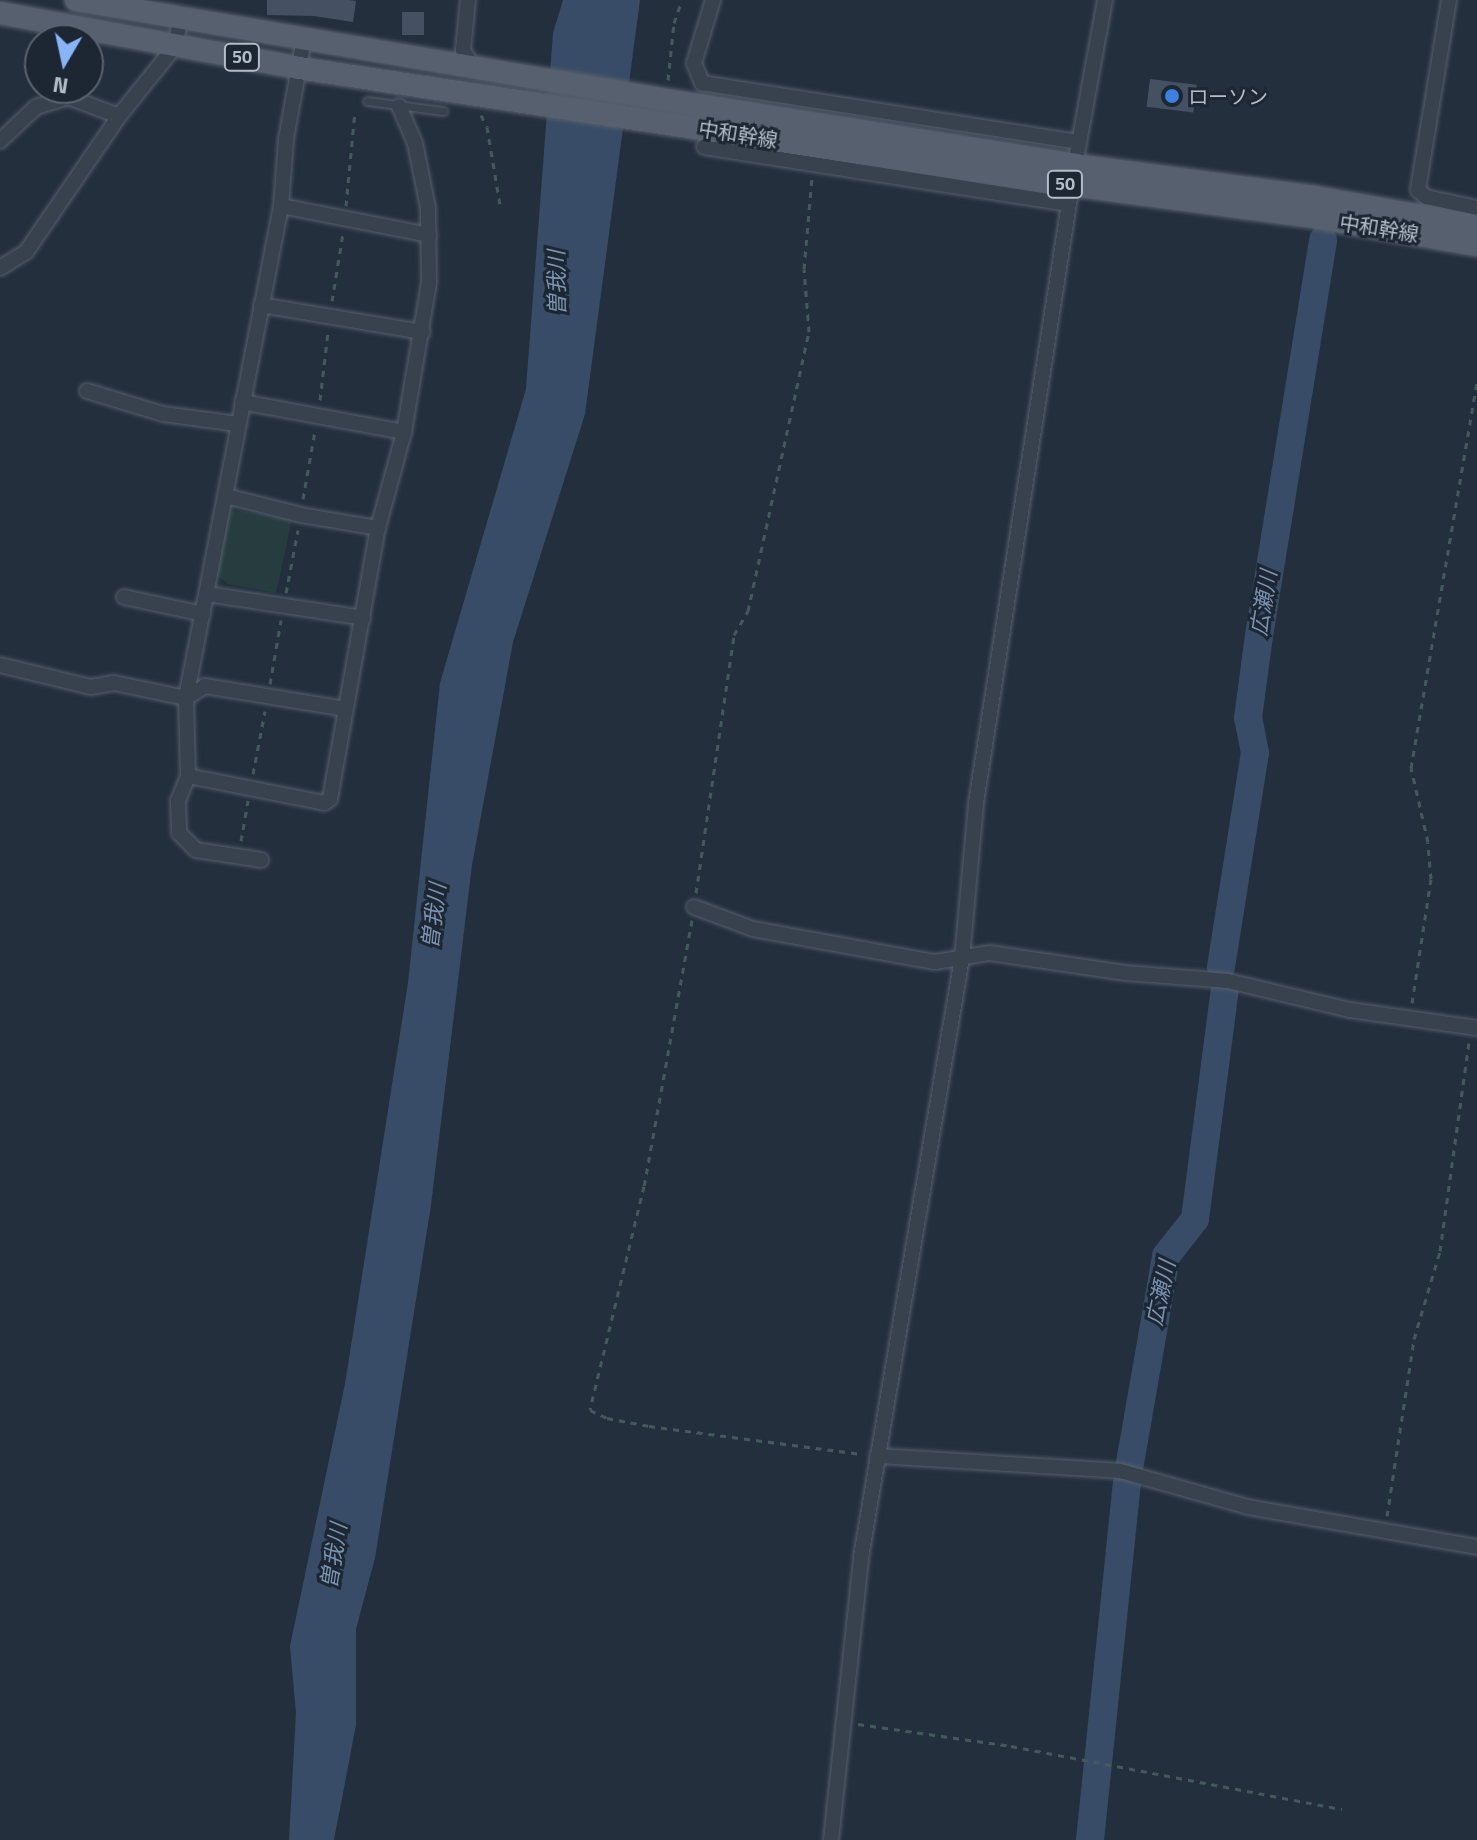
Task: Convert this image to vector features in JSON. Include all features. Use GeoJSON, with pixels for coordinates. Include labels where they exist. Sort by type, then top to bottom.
{"type":"FeatureCollection","features":[{"type":"Feature","properties":{"kind":"main road","name":"中和幹線"},"geometry":{"type":"LineString","coordinates":[[76,0],[118,2],[180,18],[660,99],[1072,185],[1400,211],[1477,226]]}},
{"type":"Feature","properties":{"kind":"main road","name":"中和幹線"},"geometry":{"type":"LineString","coordinates":[[0,13],[299,68],[1072,185],[1308,216],[1477,245]]}},
{"type":"Feature","properties":{"kind":"street"},"geometry":{"type":"LineString","coordinates":[[459,0],[467,8],[463,50],[477,69]]}},
{"type":"Feature","properties":{"kind":"street"},"geometry":{"type":"LineString","coordinates":[[713,0],[694,63],[702,83],[1079,142]]}},
{"type":"Feature","properties":{"kind":"street"},"geometry":{"type":"LineString","coordinates":[[831,1840],[861,1557],[962,958],[976,803],[1072,185],[1105,0]]}},
{"type":"Feature","properties":{"kind":"street"},"geometry":{"type":"LineString","coordinates":[[1400,211],[1418,190],[1449,0]]}},
{"type":"Feature","properties":{"kind":"street"},"geometry":{"type":"LineString","coordinates":[[111,32],[118,2]]}},
{"type":"Feature","properties":{"kind":"street"},"geometry":{"type":"LineString","coordinates":[[0,268],[26,252],[119,116],[176,45],[180,18]]}},
{"type":"Feature","properties":{"kind":"street"},"geometry":{"type":"LineString","coordinates":[[261,860],[196,850],[179,833],[178,801],[188,776],[186,698],[281,206],[286,139],[304,39]]}},
{"type":"Feature","properties":{"kind":"street"},"geometry":{"type":"LineString","coordinates":[[0,141],[36,107],[68,97],[119,116]]}},
{"type":"Feature","properties":{"kind":"street"},"geometry":{"type":"LineString","coordinates":[[188,776],[324,803],[330,799],[378,528],[404,432],[423,332],[428,208],[415,143],[399,106]]}},
{"type":"Feature","properties":{"kind":"street"},"geometry":{"type":"LineString","coordinates":[[704,147],[1072,185]]}},
{"type":"Feature","properties":{"kind":"street"},"geometry":{"type":"LineString","coordinates":[[1418,190],[1426,197],[1477,208]]}},
{"type":"Feature","properties":{"kind":"street"},"geometry":{"type":"LineString","coordinates":[[281,206],[429,235]]}},
{"type":"Feature","properties":{"kind":"street"},"geometry":{"type":"LineString","coordinates":[[261,305],[423,332]]}},
{"type":"Feature","properties":{"kind":"street"},"geometry":{"type":"LineString","coordinates":[[87,391],[163,414],[237,424]]}},
{"type":"Feature","properties":{"kind":"street"},"geometry":{"type":"LineString","coordinates":[[242,402],[404,432]]}},
{"type":"Feature","properties":{"kind":"street"},"geometry":{"type":"LineString","coordinates":[[226,496],[301,515],[378,528]]}},
{"type":"Feature","properties":{"kind":"street"},"geometry":{"type":"LineString","coordinates":[[207,594],[363,618]]}},
{"type":"Feature","properties":{"kind":"street"},"geometry":{"type":"LineString","coordinates":[[124,597],[203,614]]}},
{"type":"Feature","properties":{"kind":"street"},"geometry":{"type":"LineString","coordinates":[[0,665],[91,687],[114,683],[186,698],[205,686],[345,709]]}},
{"type":"Feature","properties":{"kind":"street"},"geometry":{"type":"LineString","coordinates":[[694,907],[753,929],[935,962],[990,953],[1126,973],[1228,981],[1350,1010],[1474,1028]]}},
{"type":"Feature","properties":{"kind":"street"},"geometry":{"type":"LineString","coordinates":[[877,1456],[1120,1471],[1248,1507],[1477,1547]]}},
{"type":"Feature","properties":{"kind":"lane"},"geometry":{"type":"LineString","coordinates":[[367,101],[443,111]]}},
{"type":"Feature","properties":{"kind":"path"},"geometry":{"type":"LineString","coordinates":[[660,99],[674,23],[682,0]]}},
{"type":"Feature","properties":{"kind":"path"},"geometry":{"type":"LineString","coordinates":[[478,94],[487,127],[500,205]]}},
{"type":"Feature","properties":{"kind":"path"},"geometry":{"type":"LineString","coordinates":[[238,857],[318,415],[345,220],[355,111]]}},
{"type":"Feature","properties":{"kind":"path"},"geometry":{"type":"LineString","coordinates":[[813,172],[804,269],[809,332],[748,611],[734,635],[694,907],[644,1186],[590,1410],[607,1418],[649,1426],[877,1456]]}},
{"type":"Feature","properties":{"kind":"path"},"geometry":{"type":"LineString","coordinates":[[1409,1018],[1431,879],[1428,842],[1411,768],[1477,383]]}},
{"type":"Feature","properties":{"kind":"path"},"geometry":{"type":"LineString","coordinates":[[1385,1533],[1414,1339],[1440,1251],[1474,1028]]}},
{"type":"Feature","properties":{"kind":"path"},"geometry":{"type":"LineString","coordinates":[[845,1723],[1011,1746],[1342,1809]]}},
{"type":"Feature","properties":{"kind":"green space"},"geometry":{"type":"Polygon","coordinates":[[[227,509],[292,519],[276,593],[227,584],[215,573],[227,509]]]}},
{"type":"Feature","properties":{"kind":"water","name":"曽我川"},"geometry":{"type":"Polygon","coordinates":[[[563,0],[640,0],[585,414],[513,642],[472,865],[431,1205],[375,1558],[356,1629],[356,1725],[334,1840],[289,1840],[296,1713],[290,1646],[345,1384],[408,983],[440,683],[526,389],[553,33],[563,0]]]}},
{"type":"Feature","properties":{"kind":"building"},"geometry":{"type":"Polygon","coordinates":[[[267,0],[356,1],[353,22],[314,16],[267,15],[267,0]]]}},
{"type":"Feature","properties":{"kind":"building"},"geometry":{"type":"Polygon","coordinates":[[[402,12],[424,12],[424,35],[402,35],[402,12]]]}},
{"type":"Feature","properties":{"kind":"building","name":"ローソン"},"geometry":{"type":"Polygon","coordinates":[[[1150,79],[1197,85],[1193,113],[1147,107],[1150,79]]]}},
{"type":"Feature","properties":{"kind":"waterway","name":"広瀬川"},"geometry":{"type":"LineString","coordinates":[[1221,967],[1255,753],[1248,718],[1259,636],[1323,240]]}},
{"type":"Feature","properties":{"kind":"waterway","name":"広瀬川"},"geometry":{"type":"LineString","coordinates":[[1130,1463],[1166,1256],[1195,1219],[1225,988]]}},
{"type":"Feature","properties":{"kind":"waterway","name":"広瀬川"},"geometry":{"type":"LineString","coordinates":[[1090,1840],[1127,1482]]}},
{"type":"Feature","properties":{"kind":"place","name":"ローソン"},"geometry":{"type":"Point","coordinates":[1172,96]}}]}
